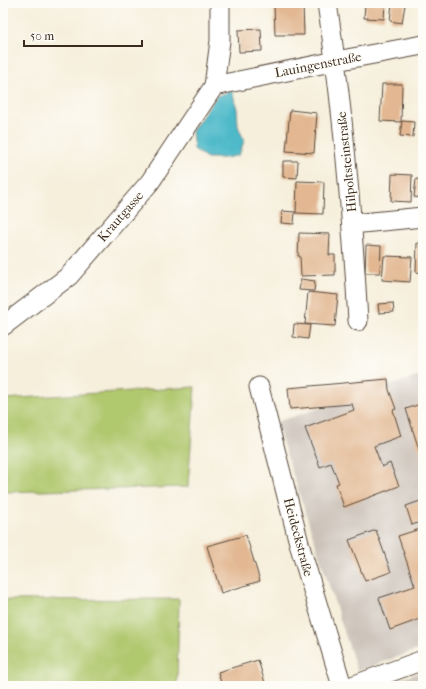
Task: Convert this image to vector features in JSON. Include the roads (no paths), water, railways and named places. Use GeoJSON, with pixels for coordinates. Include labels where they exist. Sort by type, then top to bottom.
{"type":"FeatureCollection","features":[{"type":"Feature","properties":{"kind":"street"},"geometry":{"type":"LineString","coordinates":[[214,86],[220,42],[220,3]]}},
{"type":"Feature","properties":{"kind":"street","name":"Hilpoltsteinstraße"},"geometry":{"type":"LineString","coordinates":[[327,3],[336,61],[352,224],[358,321]]}},
{"type":"Feature","properties":{"kind":"street","name":"Lauingenstraße"},"geometry":{"type":"LineString","coordinates":[[214,86],[423,45]]}},
{"type":"Feature","properties":{"kind":"street","name":"Krautgasse"},"geometry":{"type":"LineString","coordinates":[[3,326],[74,270],[150,182],[214,86]]}},
{"type":"Feature","properties":{"kind":"street"},"geometry":{"type":"LineString","coordinates":[[352,224],[423,217]]}},
{"type":"Feature","properties":{"kind":"street","name":"Heideckstraße"},"geometry":{"type":"LineString","coordinates":[[259,387],[300,547],[342,686]]}},
{"type":"Feature","properties":{"kind":"street"},"geometry":{"type":"LineString","coordinates":[[352,686],[423,660]]}},
{"type":"Feature","properties":{"kind":"water"},"geometry":{"type":"Polygon","coordinates":[[[232,91],[237,109],[238,126],[244,141],[239,155],[225,158],[207,158],[194,149],[192,131],[217,96],[232,91]]]}}]}
